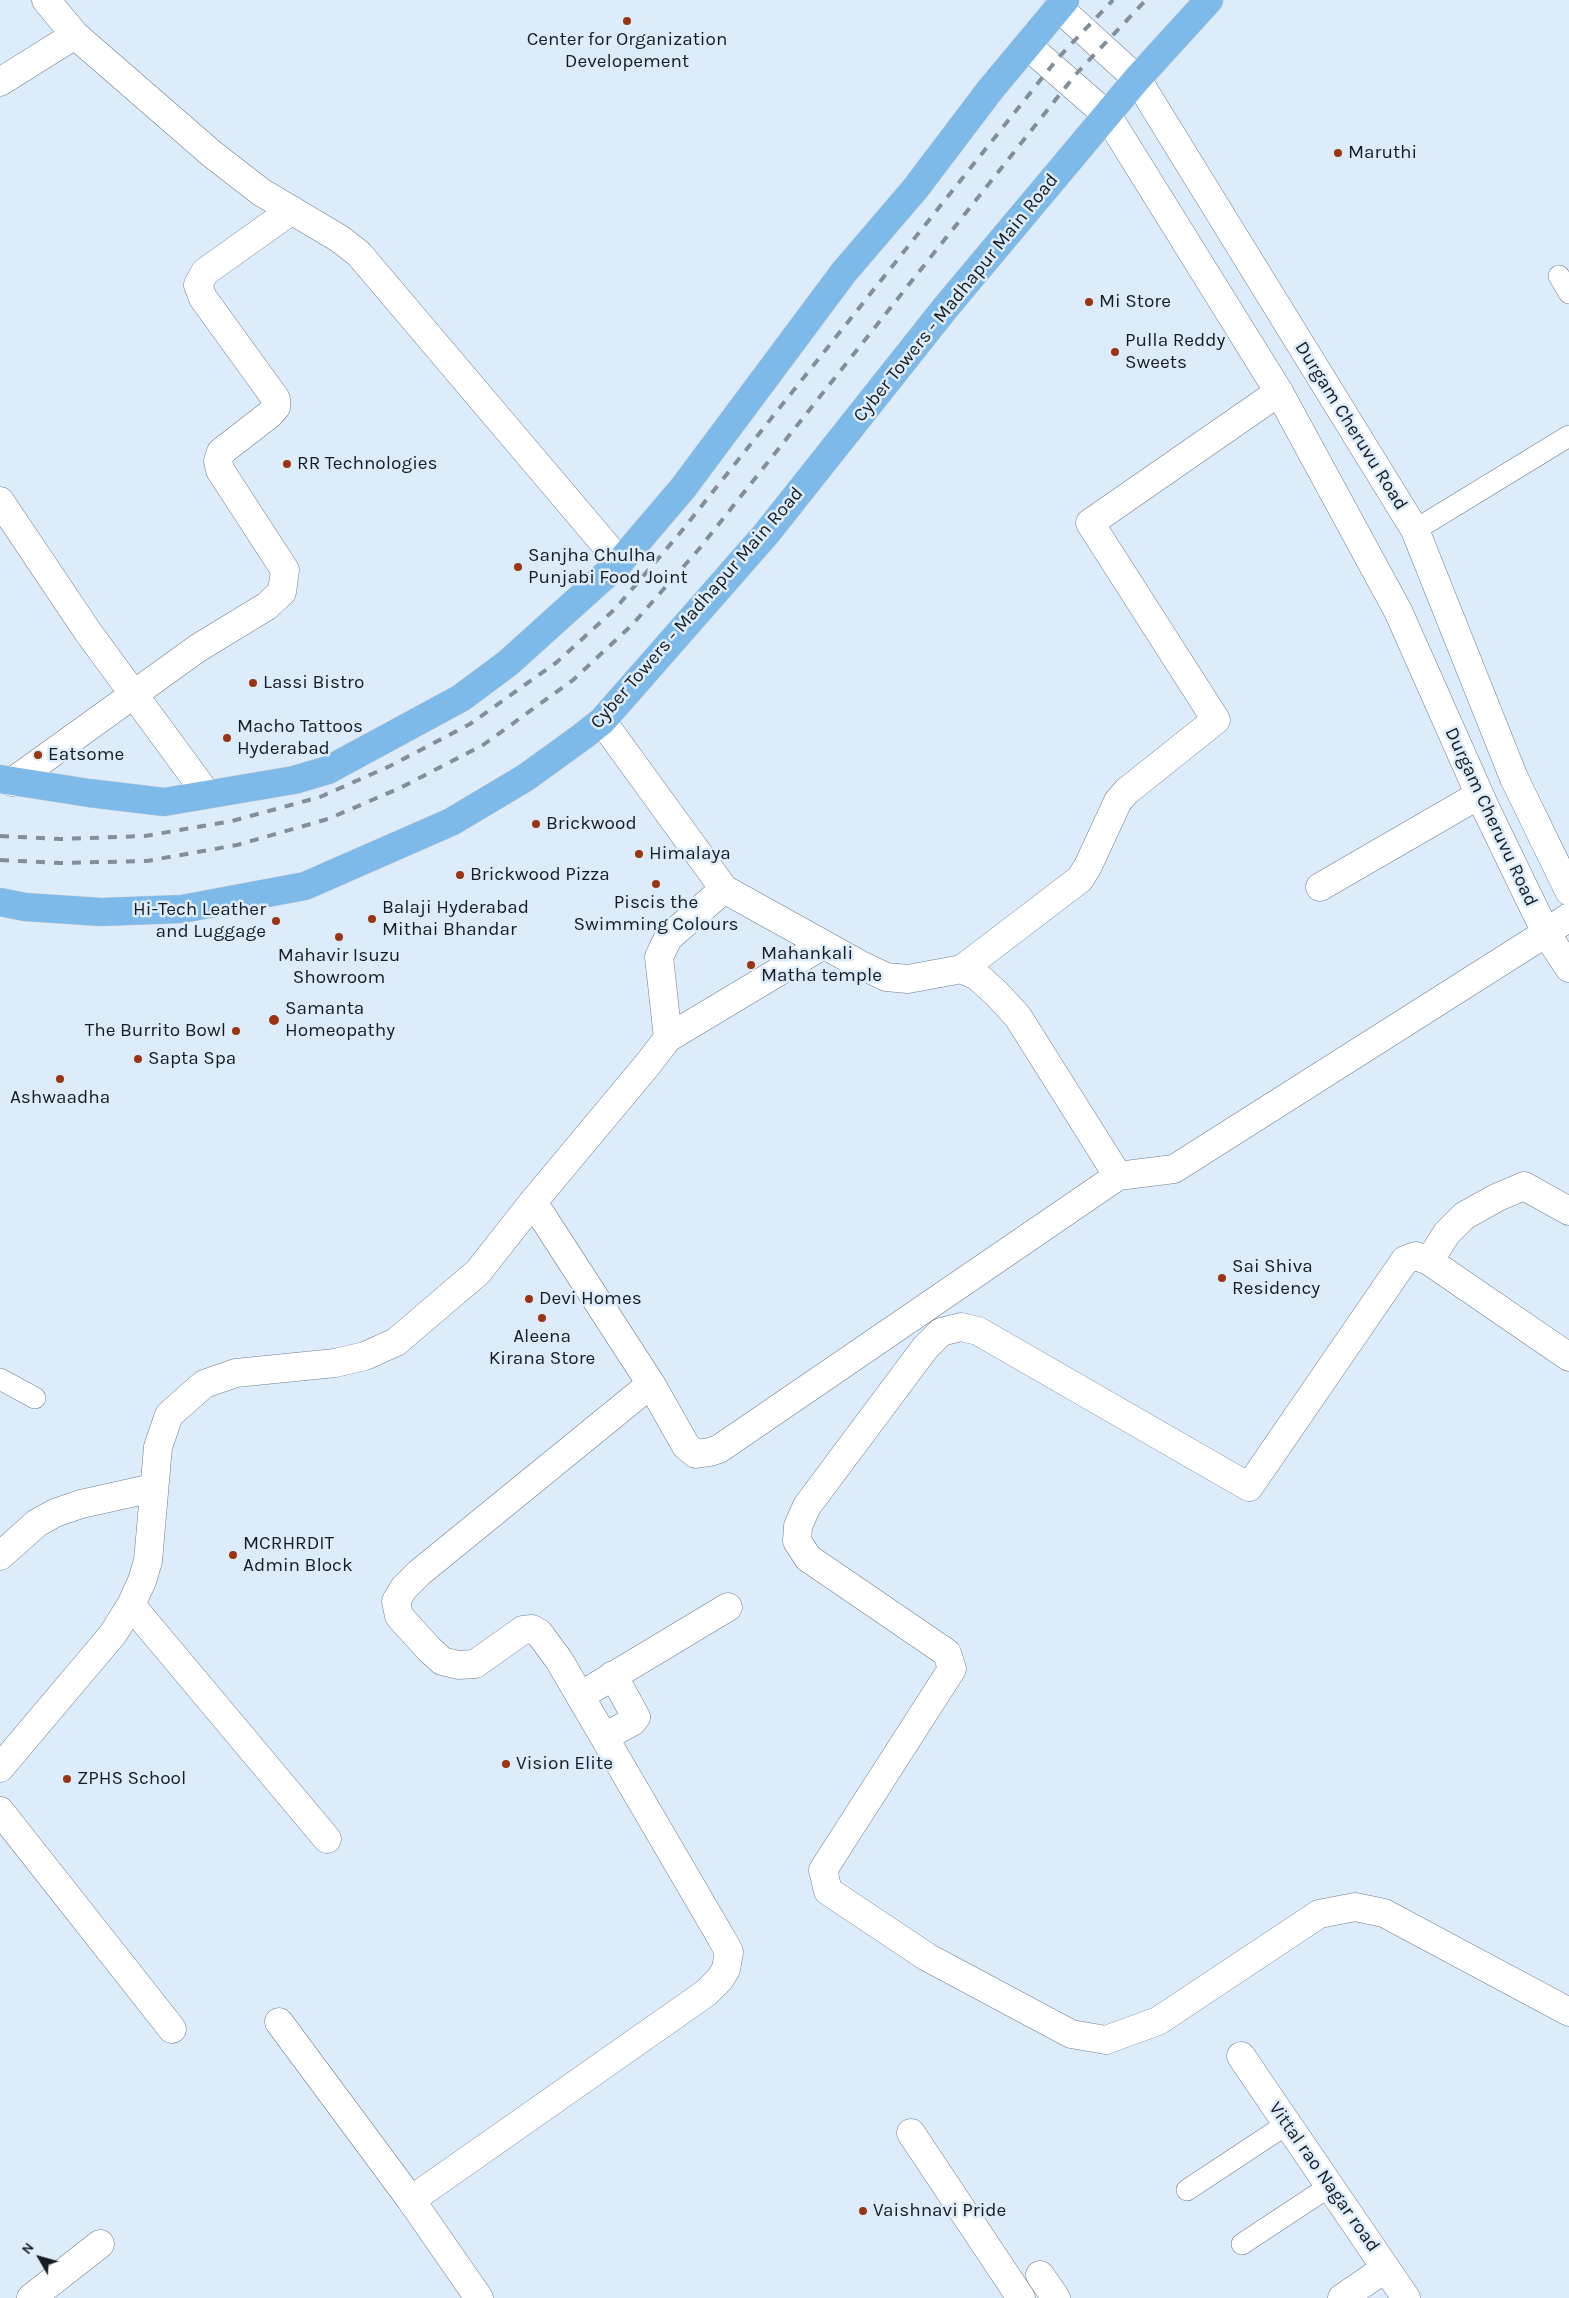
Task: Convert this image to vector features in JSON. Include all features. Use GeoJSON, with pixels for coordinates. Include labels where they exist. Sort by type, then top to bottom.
{"type":"FeatureCollection","features":[{"type":"Feature","properties":{"kind":"main road","name":"Cyber Towers - Madhapur Main Road"},"geometry":{"type":"LineString","coordinates":[[0,902],[24,907],[101,912],[182,909],[305,886],[451,822],[525,778],[602,721],[766,534],[946,308],[1137,79],[1209,0]]}},
{"type":"Feature","properties":{"kind":"main road"},"geometry":{"type":"LineString","coordinates":[[6,780],[89,794],[164,802],[206,793],[294,780],[328,770],[461,698],[508,663],[620,562],[683,488],[844,272],[915,189],[990,90],[1062,4]]}},
{"type":"Feature","properties":{"kind":"street"},"geometry":{"type":"LineString","coordinates":[[46,0],[75,35],[212,154],[261,192],[340,239],[359,254],[620,562]]}},
{"type":"Feature","properties":{"kind":"street","name":"Durgam Cheruvu Road"},"geometry":{"type":"LineString","coordinates":[[1062,4],[1137,79],[1416,530],[1514,778],[1569,891]]}},
{"type":"Feature","properties":{"kind":"street"},"geometry":{"type":"LineString","coordinates":[[0,82],[75,35]]}},
{"type":"Feature","properties":{"kind":"street","name":"Durgam Cheruvu Road"},"geometry":{"type":"LineString","coordinates":[[1028,46],[1107,115],[1279,392],[1398,611],[1479,795],[1546,933],[1569,968]]}},
{"type":"Feature","properties":{"kind":"street"},"geometry":{"type":"LineString","coordinates":[[6,780],[134,694],[198,648],[267,606],[282,592],[285,570],[220,470],[218,461],[222,452],[270,414],[276,407],[276,399],[203,298],[198,285],[205,272],[292,210]]}},
{"type":"Feature","properties":{"kind":"street"},"geometry":{"type":"LineString","coordinates":[[602,721],[724,889],[886,977],[908,979],[962,969],[1080,879],[1118,801],[1127,791],[1216,720],[1090,523],[1279,392]]}},
{"type":"Feature","properties":{"kind":"street"},"geometry":{"type":"LineString","coordinates":[[0,501],[88,632],[206,793]]}},
{"type":"Feature","properties":{"kind":"street"},"geometry":{"type":"LineString","coordinates":[[1320,887],[1479,795]]}},
{"type":"Feature","properties":{"kind":"street"},"geometry":{"type":"LineString","coordinates":[[668,1038],[659,958],[668,938],[724,889]]}},
{"type":"Feature","properties":{"kind":"street"},"geometry":{"type":"LineString","coordinates":[[533,1202],[651,1384],[686,1446],[696,1454],[719,1449],[1118,1176],[1174,1169],[1569,917]]}},
{"type":"Feature","properties":{"kind":"street"},"geometry":{"type":"LineString","coordinates":[[0,1768],[114,1634],[131,1605],[142,1581],[148,1561],[158,1447],[170,1415],[204,1384],[236,1373],[335,1363],[365,1356],[396,1342],[478,1272],[668,1038],[824,945]]}},
{"type":"Feature","properties":{"kind":"street"},"geometry":{"type":"LineString","coordinates":[[962,969],[976,976],[997,994],[1018,1017],[1118,1176]]}},
{"type":"Feature","properties":{"kind":"street"},"geometry":{"type":"LineString","coordinates":[[1429,1261],[1447,1233],[1464,1216],[1496,1198],[1524,1186],[1569,1211]]}},
{"type":"Feature","properties":{"kind":"street"},"geometry":{"type":"LineString","coordinates":[[1569,1357],[1429,1261],[1416,1256],[1405,1260],[1249,1487],[978,1331],[961,1327],[941,1332],[925,1348],[807,1506],[798,1526],[797,1541],[808,1558],[947,1653],[952,1669],[823,1870],[828,1891],[926,1957],[1071,2034],[1106,2040],[1158,2021],[1319,1914],[1355,1907],[1384,1913],[1569,2012]]}},
{"type":"Feature","properties":{"kind":"street"},"geometry":{"type":"LineString","coordinates":[[410,2200],[706,1993],[720,1979],[726,1969],[729,1952],[559,1660],[539,1632],[532,1629],[523,1630],[475,1664],[458,1665],[442,1661],[399,1616],[396,1601],[404,1588],[419,1573],[651,1384]]}},
{"type":"Feature","properties":{"kind":"street"},"geometry":{"type":"LineString","coordinates":[[0,1556],[37,1523],[55,1514],[81,1504],[153,1488]]}},
{"type":"Feature","properties":{"kind":"street"},"geometry":{"type":"LineString","coordinates":[[724,1599],[613,1675],[575,1688],[724,1599]]}},
{"type":"Feature","properties":{"kind":"street"},"geometry":{"type":"LineString","coordinates":[[131,1605],[327,1839]]}},
{"type":"Feature","properties":{"kind":"street"},"geometry":{"type":"LineString","coordinates":[[604,1737],[632,1722],[636,1717],[613,1675]]}},
{"type":"Feature","properties":{"kind":"street"},"geometry":{"type":"LineString","coordinates":[[0,1811],[172,2029]]}},
{"type":"Feature","properties":{"kind":"street"},"geometry":{"type":"LineString","coordinates":[[279,2022],[410,2200],[479,2298]]}},
{"type":"Feature","properties":{"kind":"street","name":"Vittal rao Nagar road"},"geometry":{"type":"LineString","coordinates":[[1241,2056],[1406,2298]]}},
{"type":"Feature","properties":{"kind":"street"},"geometry":{"type":"LineString","coordinates":[[912,2133],[1021,2298]]}},
{"type":"Feature","properties":{"kind":"street"},"geometry":{"type":"LineString","coordinates":[[31,2298],[100,2244]]}},
{"type":"Feature","properties":{"kind":"street"},"geometry":{"type":"LineString","coordinates":[[1342,2298],[1386,2268]]}},
{"type":"Feature","properties":{"kind":"street"},"geometry":{"type":"LineString","coordinates":[[1040,2275],[1056,2298]]}},
{"type":"Feature","properties":{"kind":"lane"},"geometry":{"type":"LineString","coordinates":[[1416,530],[1569,436]]}},
{"type":"Feature","properties":{"kind":"lane"},"geometry":{"type":"LineString","coordinates":[[0,1379],[35,1398]]}},
{"type":"Feature","properties":{"kind":"lane"},"geometry":{"type":"LineString","coordinates":[[1187,2190],[1287,2124]]}},
{"type":"Feature","properties":{"kind":"lane"},"geometry":{"type":"LineString","coordinates":[[1242,2244],[1330,2186]]}},
{"type":"Feature","properties":{"kind":"railway"},"geometry":{"type":"LineString","coordinates":[[0,836],[61,839],[145,836],[232,821],[320,797],[390,766],[470,724],[557,662],[615,609],[680,533],[1058,58],[1113,0]]}},
{"type":"Feature","properties":{"kind":"railway"},"geometry":{"type":"LineString","coordinates":[[0,860],[61,863],[147,861],[237,845],[328,819],[400,788],[483,745],[573,680],[632,625],[699,549],[1076,74],[1146,0]]}},
{"type":"Feature","properties":{"kind":"place","name":"Center for Organization Developement"},"geometry":{"type":"Point","coordinates":[627,21]}},
{"type":"Feature","properties":{"kind":"place","name":"Maruthi"},"geometry":{"type":"Point","coordinates":[1338,153]}},
{"type":"Feature","properties":{"kind":"place","name":"Mi Store"},"geometry":{"type":"Point","coordinates":[1089,302]}},
{"type":"Feature","properties":{"kind":"place","name":"Pulla Reddy Sweets"},"geometry":{"type":"Point","coordinates":[1115,352]}},
{"type":"Feature","properties":{"kind":"place","name":"RR Technologies"},"geometry":{"type":"Point","coordinates":[287,464]}},
{"type":"Feature","properties":{"kind":"place","name":"Sanjha Chulha Punjabi Food Joint"},"geometry":{"type":"Point","coordinates":[518,567]}},
{"type":"Feature","properties":{"kind":"place","name":"Lassi Bistro"},"geometry":{"type":"Point","coordinates":[253,683]}},
{"type":"Feature","properties":{"kind":"place","name":"Macho Tattoos Hyderabad"},"geometry":{"type":"Point","coordinates":[227,738]}},
{"type":"Feature","properties":{"kind":"place","name":"Eatsome"},"geometry":{"type":"Point","coordinates":[38,755]}},
{"type":"Feature","properties":{"kind":"place","name":"Brickwood"},"geometry":{"type":"Point","coordinates":[536,824]}},
{"type":"Feature","properties":{"kind":"place","name":"Himalaya"},"geometry":{"type":"Point","coordinates":[639,854]}},
{"type":"Feature","properties":{"kind":"place","name":"Brickwood Pizza"},"geometry":{"type":"Point","coordinates":[460,875]}},
{"type":"Feature","properties":{"kind":"place","name":"Piscis the Swimming Colours"},"geometry":{"type":"Point","coordinates":[656,884]}},
{"type":"Feature","properties":{"kind":"place","name":"Balaji Hyderabad Mithai Bhandar"},"geometry":{"type":"Point","coordinates":[372,919]}},
{"type":"Feature","properties":{"kind":"place","name":"Hi-Tech Leather and Luggage"},"geometry":{"type":"Point","coordinates":[276,921]}},
{"type":"Feature","properties":{"kind":"place","name":"Mahavir Isuzu Showroom"},"geometry":{"type":"Point","coordinates":[339,937]}},
{"type":"Feature","properties":{"kind":"place","name":"Mahankali Matha temple"},"geometry":{"type":"Point","coordinates":[751,965]}},
{"type":"Feature","properties":{"kind":"place","name":"Samanta Homeopathy"},"geometry":{"type":"Point","coordinates":[274,1020]}},
{"type":"Feature","properties":{"kind":"place","name":"The Burrito Bowl"},"geometry":{"type":"Point","coordinates":[236,1031]}},
{"type":"Feature","properties":{"kind":"place","name":"Sapta Spa"},"geometry":{"type":"Point","coordinates":[138,1059]}},
{"type":"Feature","properties":{"kind":"place","name":"Ashwaadha"},"geometry":{"type":"Point","coordinates":[60,1079]}},
{"type":"Feature","properties":{"kind":"place","name":"Sai Shiva Residency"},"geometry":{"type":"Point","coordinates":[1222,1278]}},
{"type":"Feature","properties":{"kind":"place","name":"Devi Homes"},"geometry":{"type":"Point","coordinates":[529,1299]}},
{"type":"Feature","properties":{"kind":"place","name":"Aleena Kirana Store"},"geometry":{"type":"Point","coordinates":[542,1318]}},
{"type":"Feature","properties":{"kind":"place","name":"MCRHRDIT Admin Block"},"geometry":{"type":"Point","coordinates":[233,1555]}},
{"type":"Feature","properties":{"kind":"place","name":"Vision Elite"},"geometry":{"type":"Point","coordinates":[506,1764]}},
{"type":"Feature","properties":{"kind":"place","name":"ZPHS School"},"geometry":{"type":"Point","coordinates":[67,1779]}},
{"type":"Feature","properties":{"kind":"place","name":"Vaishnavi Pride"},"geometry":{"type":"Point","coordinates":[863,2211]}}]}
